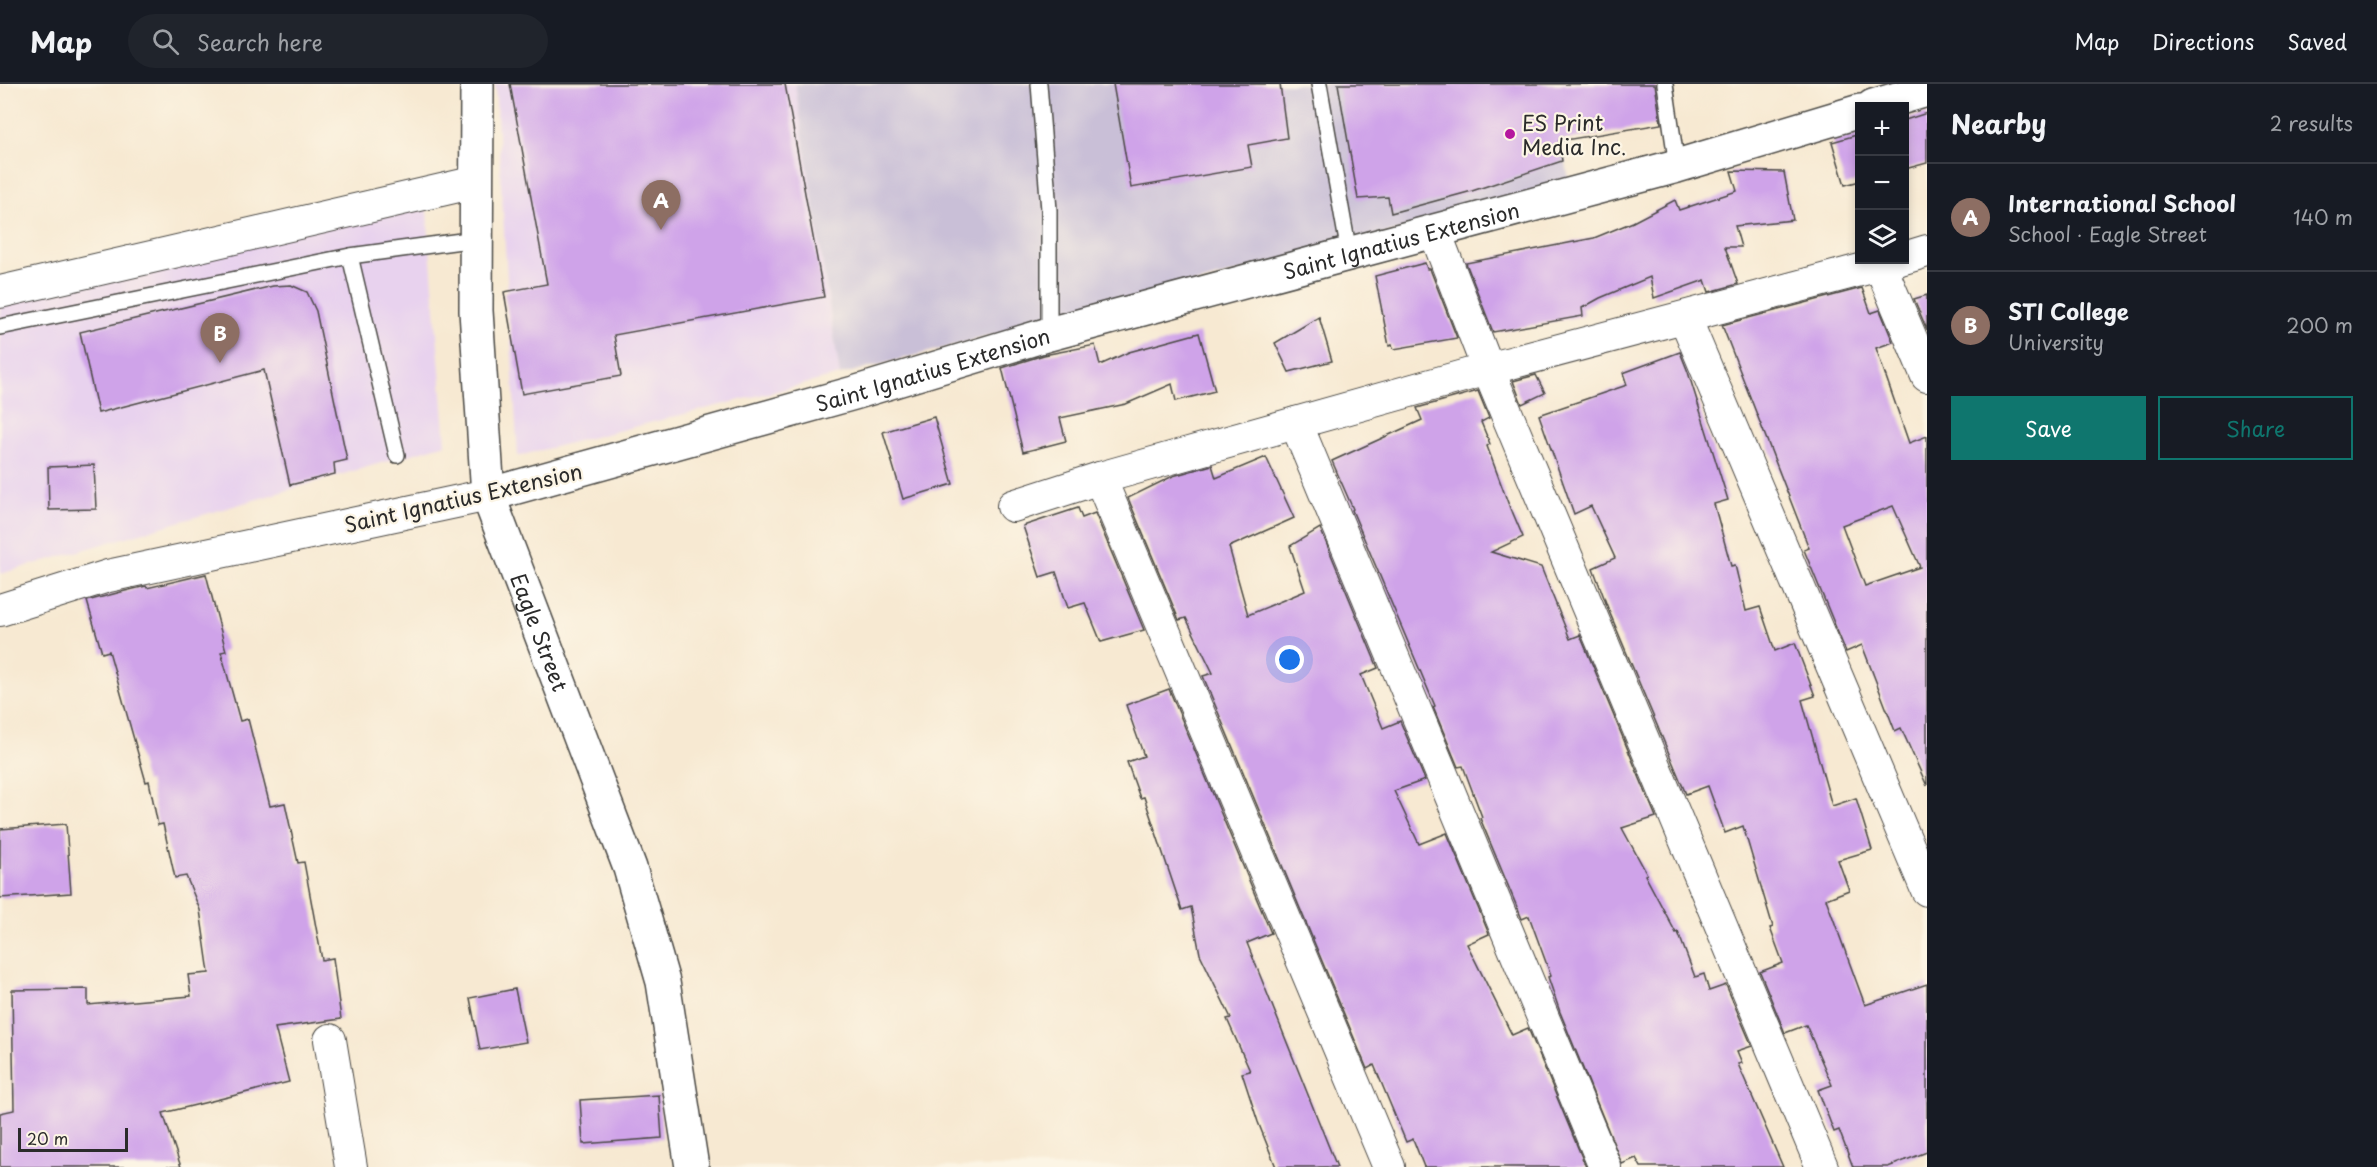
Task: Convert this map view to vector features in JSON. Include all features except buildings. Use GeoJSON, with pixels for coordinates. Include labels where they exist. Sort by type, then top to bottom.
{"type":"FeatureCollection","features":[{"type":"Feature","properties":{"kind":"street","name":"Eagle Street"},"geometry":{"type":"LineString","coordinates":[[477,84],[476,311],[488,495],[630,868],[663,982],[692,1167]]}},
{"type":"Feature","properties":{"kind":"street"},"geometry":{"type":"LineString","coordinates":[[1886,102],[1927,90]]}},
{"type":"Feature","properties":{"kind":"street","name":"Saint Ignatius Extension"},"geometry":{"type":"LineString","coordinates":[[0,610],[108,576],[488,495],[854,393],[1049,334],[1677,166],[1855,113]]}},
{"type":"Feature","properties":{"kind":"street"},"geometry":{"type":"LineString","coordinates":[[0,292],[476,182]]}},
{"type":"Feature","properties":{"kind":"street"},"geometry":{"type":"LineString","coordinates":[[1435,232],[1488,369],[1822,1167]]}},
{"type":"Feature","properties":{"kind":"street"},"geometry":{"type":"LineString","coordinates":[[1909,256],[1927,251]]}},
{"type":"Feature","properties":{"kind":"street"},"geometry":{"type":"LineString","coordinates":[[1013,506],[1100,478],[1488,369],[1883,264]]}},
{"type":"Feature","properties":{"kind":"street"},"geometry":{"type":"LineString","coordinates":[[1895,264],[1927,376]]}},
{"type":"Feature","properties":{"kind":"street"},"geometry":{"type":"LineString","coordinates":[[1685,318],[1927,890]]}},
{"type":"Feature","properties":{"kind":"street"},"geometry":{"type":"LineString","coordinates":[[1296,423],[1605,1167]]}},
{"type":"Feature","properties":{"kind":"street"},"geometry":{"type":"LineString","coordinates":[[1100,478],[1389,1167]]}},
{"type":"Feature","properties":{"kind":"street"},"geometry":{"type":"LineString","coordinates":[[330,1040],[351,1167]]}},
{"type":"Feature","properties":{"kind":"lane"},"geometry":{"type":"LineString","coordinates":[[1039,84],[1049,210],[1049,334]]}},
{"type":"Feature","properties":{"kind":"lane"},"geometry":{"type":"LineString","coordinates":[[1319,84],[1349,253]]}},
{"type":"Feature","properties":{"kind":"lane"},"geometry":{"type":"LineString","coordinates":[[1665,84],[1677,166]]}},
{"type":"Feature","properties":{"kind":"lane"},"geometry":{"type":"LineString","coordinates":[[0,327],[350,256],[476,239]]}},
{"type":"Feature","properties":{"kind":"lane"},"geometry":{"type":"LineString","coordinates":[[350,256],[397,455]]}},
{"type":"Feature","properties":{"kind":"shaded area"},"geometry":{"type":"Polygon","coordinates":[[[495,84],[795,84],[840,375],[518,456],[495,84]]]}},
{"type":"Feature","properties":{"kind":"shaded area"},"geometry":{"type":"Polygon","coordinates":[[[795,84],[1552,84],[1570,186],[840,375],[795,84]]]}},
{"type":"Feature","properties":{"kind":"shaded area"},"geometry":{"type":"Polygon","coordinates":[[[425,187],[446,444],[0,574],[0,281],[425,187]]]}},
{"type":"Feature","properties":{"kind":"place","name":"ES Print Media Inc."},"geometry":{"type":"Point","coordinates":[1510,134]}},
{"type":"Feature","properties":{"kind":"place","name":"International School"},"geometry":{"type":"Point","coordinates":[661,230]}},
{"type":"Feature","properties":{"kind":"place","name":"STI College"},"geometry":{"type":"Point","coordinates":[220,363]}}]}
